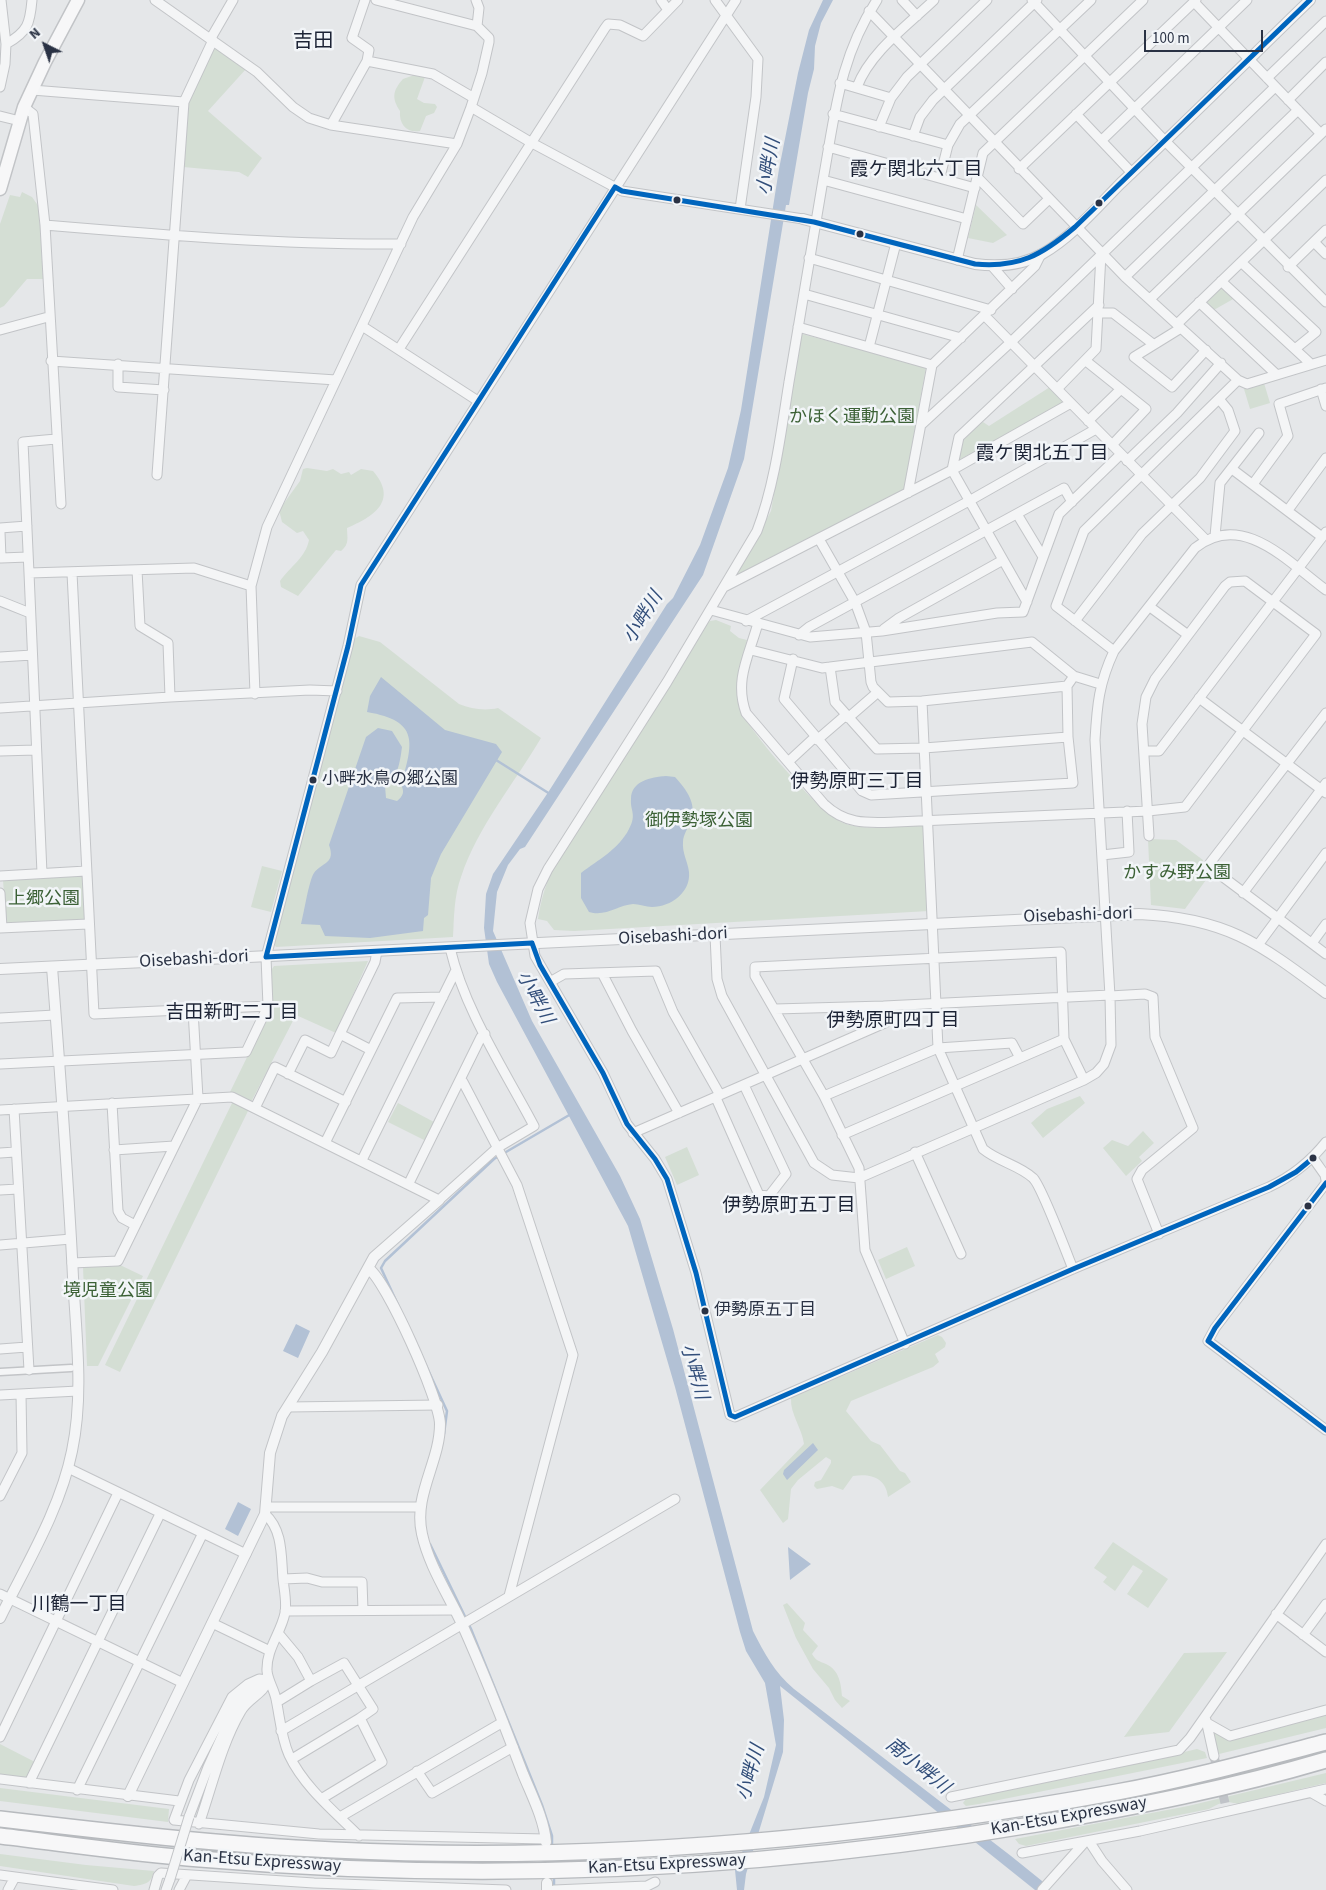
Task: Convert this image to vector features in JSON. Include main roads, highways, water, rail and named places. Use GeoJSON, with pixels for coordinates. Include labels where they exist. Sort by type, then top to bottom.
{"type":"FeatureCollection","features":[{"type":"Feature","properties":{"kind":"highway","name":"Kan-Etsu Expressway"},"geometry":{"type":"LineString","coordinates":[[0,1819],[221,1843],[335,1850],[438,1853],[646,1849],[874,1830],[971,1816],[1120,1791],[1326,1742]]}},
{"type":"Feature","properties":{"kind":"highway","name":"Kan-Etsu Expressway"},"geometry":{"type":"LineString","coordinates":[[0,1836],[201,1859],[334,1867],[523,1870],[648,1868],[766,1860],[991,1832],[1111,1811],[1229,1785],[1326,1760]]}},
{"type":"Feature","properties":{"kind":"main road"},"geometry":{"type":"LineString","coordinates":[[0,189],[24,107],[78,0]]}},
{"type":"Feature","properties":{"kind":"water"},"geometry":{"type":"Polygon","coordinates":[[[823,0],[833,0],[821,23],[815,46],[814,69],[808,93],[789,205],[786,205],[744,459],[703,575],[525,847],[520,849],[508,865],[497,892],[493,931],[532,1021],[620,1176],[640,1219],[673,1329],[753,1631],[766,1655],[775,1669],[794,1689],[1011,1856],[1042,1881],[1049,1890],[1035,1890],[780,1686],[784,1720],[783,1752],[746,1874],[744,1890],[737,1890],[735,1870],[764,1797],[776,1745],[765,1683],[746,1651],[740,1632],[675,1387],[628,1226],[497,982],[489,964],[484,928],[486,894],[493,874],[549,791],[667,604],[673,598],[700,545],[728,468],[741,410],[779,169],[798,73],[809,30],[823,0]]]}},
{"type":"Feature","properties":{"kind":"water"},"geometry":{"type":"Polygon","coordinates":[[[381,677],[445,730],[496,744],[502,752],[441,854],[431,878],[428,915],[424,918],[423,931],[370,938],[325,936],[320,925],[301,924],[308,889],[314,873],[331,856],[329,845],[366,737],[378,728],[392,731],[402,747],[396,774],[385,786],[386,798],[397,801],[403,794],[401,785],[408,757],[408,736],[404,728],[396,721],[367,712],[370,696],[381,677]]]}},
{"type":"Feature","properties":{"kind":"water"},"geometry":{"type":"Polygon","coordinates":[[[666,776],[675,777],[687,792],[692,803],[693,815],[683,842],[683,850],[689,872],[687,886],[673,901],[659,906],[650,907],[633,904],[601,913],[589,912],[581,898],[581,873],[608,854],[625,836],[633,820],[631,799],[634,788],[648,779],[666,776]]]}},
{"type":"Feature","properties":{"kind":"water"},"geometry":{"type":"Polygon","coordinates":[[[296,1324],[310,1331],[298,1358],[283,1351],[296,1324]]]}},
{"type":"Feature","properties":{"kind":"water"},"geometry":{"type":"Polygon","coordinates":[[[813,1443],[818,1450],[787,1480],[783,1474],[784,1470],[813,1443]]]}},
{"type":"Feature","properties":{"kind":"water"},"geometry":{"type":"Polygon","coordinates":[[[238,1502],[251,1509],[238,1536],[225,1529],[238,1502]]]}},
{"type":"Feature","properties":{"kind":"water"},"geometry":{"type":"Polygon","coordinates":[[[788,1547],[811,1564],[790,1580],[788,1547]]]}},
{"type":"Feature","properties":{"kind":"waterway"},"geometry":{"type":"LineString","coordinates":[[496,760],[550,794]]}},
{"type":"Feature","properties":{"kind":"waterway"},"geometry":{"type":"LineString","coordinates":[[444,1434],[447,1411],[381,1268],[385,1261],[494,1159],[571,1114]]}},
{"type":"Feature","properties":{"kind":"waterway"},"geometry":{"type":"LineString","coordinates":[[430,1544],[471,1629],[542,1805],[552,1836],[552,1846]]}},
{"type":"Feature","properties":{"kind":"waterway"},"geometry":{"type":"LineString","coordinates":[[554,1874],[554,1889]]}},
{"type":"Feature","properties":{"kind":"tunnel"},"geometry":{"type":"LineString","coordinates":[[1214,1756],[1225,1803]]}},
{"type":"Feature","properties":{"kind":"place","name":"小畔水鳥の郷公園"},"geometry":{"type":"Point","coordinates":[313,780]}},
{"type":"Feature","properties":{"kind":"place","name":"伊勢原五丁目"},"geometry":{"type":"Point","coordinates":[705,1311]}},
{"type":"Feature","properties":{"kind":"district","name":"吉田"},"geometry":{"type":"Point","coordinates":[313,43]}},
{"type":"Feature","properties":{"kind":"district","name":"霞ケ関北六丁目"},"geometry":{"type":"Point","coordinates":[916,171]}},
{"type":"Feature","properties":{"kind":"district","name":"霞ケ関北五丁目"},"geometry":{"type":"Point","coordinates":[1042,455]}},
{"type":"Feature","properties":{"kind":"district","name":"伊勢原町三丁目"},"geometry":{"type":"Point","coordinates":[857,783]}},
{"type":"Feature","properties":{"kind":"district","name":"吉田新町二丁目"},"geometry":{"type":"Point","coordinates":[232,1014]}},
{"type":"Feature","properties":{"kind":"district","name":"伊勢原町四丁目"},"geometry":{"type":"Point","coordinates":[893,1022]}},
{"type":"Feature","properties":{"kind":"district","name":"伊勢原町五丁目"},"geometry":{"type":"Point","coordinates":[789,1207]}},
{"type":"Feature","properties":{"kind":"district","name":"川鶴一丁目"},"geometry":{"type":"Point","coordinates":[79,1606]}},
{"type":"Feature","properties":{"kind":"water label","name":"小畔川"},"geometry":{"type":"Point","coordinates":[770,167]}},
{"type":"Feature","properties":{"kind":"water label","name":"小畔川"},"geometry":{"type":"Point","coordinates":[644,618]}},
{"type":"Feature","properties":{"kind":"water label","name":"小畔川"},"geometry":{"type":"Point","coordinates":[534,998]}},
{"type":"Feature","properties":{"kind":"water label","name":"小畔川"},"geometry":{"type":"Point","coordinates":[693,1372]}},
{"type":"Feature","properties":{"kind":"water label","name":"南小畔川"},"geometry":{"type":"Point","coordinates":[917,1767]}},
{"type":"Feature","properties":{"kind":"water label","name":"小畔川"},"geometry":{"type":"Point","coordinates":[752,1773]}},
{"type":"Feature","properties":{"kind":"park label","name":"かほく運動公園"},"geometry":{"type":"Point","coordinates":[852,418]}},
{"type":"Feature","properties":{"kind":"park label","name":"御伊勢塚公園"},"geometry":{"type":"Point","coordinates":[699,822]}},
{"type":"Feature","properties":{"kind":"park label","name":"かすみ野公園"},"geometry":{"type":"Point","coordinates":[1177,874]}},
{"type":"Feature","properties":{"kind":"park label","name":"上郷公園"},"geometry":{"type":"Point","coordinates":[44,900]}},
{"type":"Feature","properties":{"kind":"park label","name":"境児童公園"},"geometry":{"type":"Point","coordinates":[108,1292]}}]}
